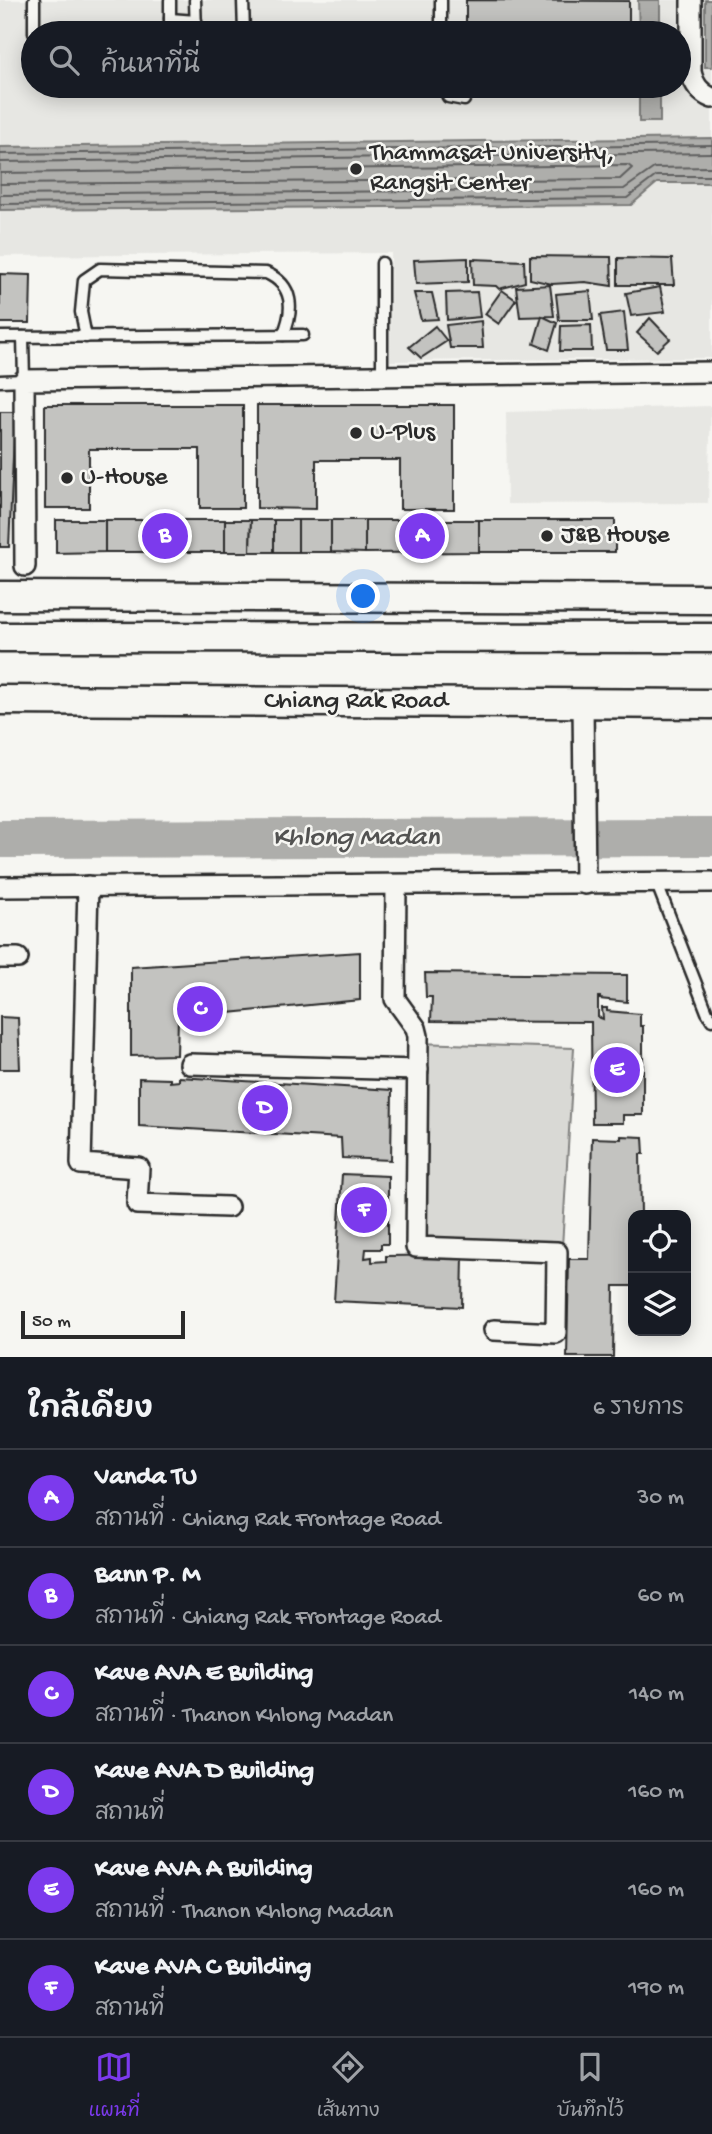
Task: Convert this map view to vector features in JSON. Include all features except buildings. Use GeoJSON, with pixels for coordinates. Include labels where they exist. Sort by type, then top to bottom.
{"type":"FeatureCollection","features":[{"type":"Feature","properties":{"kind":"main road"},"geometry":{"type":"LineString","coordinates":[[20,584],[186,598],[712,599]]}},
{"type":"Feature","properties":{"kind":"main road"},"geometry":{"type":"LineString","coordinates":[[0,637],[712,638]]}},
{"type":"Feature","properties":{"kind":"main road","name":"Chiang Rak Road"},"geometry":{"type":"LineString","coordinates":[[0,701],[712,704]]}},
{"type":"Feature","properties":{"kind":"street"},"geometry":{"type":"LineString","coordinates":[[691,0],[693,82],[703,94],[712,98]]}},
{"type":"Feature","properties":{"kind":"street"},"geometry":{"type":"LineString","coordinates":[[20,584],[24,380],[712,372]]}},
{"type":"Feature","properties":{"kind":"street"},"geometry":{"type":"LineString","coordinates":[[583,704],[585,877]]}},
{"type":"Feature","properties":{"kind":"street"},"geometry":{"type":"LineString","coordinates":[[0,887],[396,885],[585,877],[657,884],[712,882]]}},
{"type":"Feature","properties":{"kind":"street"},"geometry":{"type":"LineString","coordinates":[[396,885],[396,999],[416,1028],[416,1247],[557,1252],[556,1333],[494,1331]]}},
{"type":"Feature","properties":{"kind":"street"},"geometry":{"type":"LineString","coordinates":[[88,886],[81,1164],[139,1168],[137,1204],[228,1207]]}},
{"type":"Feature","properties":{"kind":"street"},"geometry":{"type":"LineString","coordinates":[[190,1064],[418,1070]]}},
{"type":"Feature","properties":{"kind":"lane"},"geometry":{"type":"LineString","coordinates":[[34,0],[34,21]]}},
{"type":"Feature","properties":{"kind":"lane"},"geometry":{"type":"LineString","coordinates":[[170,0],[170,19],[196,20],[195,0]]}},
{"type":"Feature","properties":{"kind":"lane"},"geometry":{"type":"LineString","coordinates":[[243,0],[244,21]]}},
{"type":"Feature","properties":{"kind":"lane"},"geometry":{"type":"LineString","coordinates":[[441,0],[441,21]]}},
{"type":"Feature","properties":{"kind":"lane"},"geometry":{"type":"LineString","coordinates":[[453,98],[464,100]]}},
{"type":"Feature","properties":{"kind":"lane"},"geometry":{"type":"LineString","coordinates":[[382,263],[383,376]]}},
{"type":"Feature","properties":{"kind":"lane"},"geometry":{"type":"LineString","coordinates":[[86,337],[81,312],[84,280],[100,270],[266,273],[278,278],[285,287],[291,306],[283,335]]}},
{"type":"Feature","properties":{"kind":"lane"},"geometry":{"type":"LineString","coordinates":[[0,337],[303,335]]}},
{"type":"Feature","properties":{"kind":"lane"},"geometry":{"type":"LineString","coordinates":[[0,381],[24,380],[23,337]]}},
{"type":"Feature","properties":{"kind":"lane"},"geometry":{"type":"LineString","coordinates":[[657,884],[712,1020]]}},
{"type":"Feature","properties":{"kind":"shaded area","name":"Thammasat University, Rangsit Center"},"geometry":{"type":"Polygon","coordinates":[[[0,0],[712,0],[712,358],[390,361],[391,253],[0,256],[0,0]]]}},
{"type":"Feature","properties":{"kind":"shaded area"},"geometry":{"type":"Polygon","coordinates":[[[711,406],[708,503],[507,504],[506,412],[711,406]]]}},
{"type":"Feature","properties":{"kind":"shaded area"},"geometry":{"type":"Polygon","coordinates":[[[417,1043],[574,1048],[562,1247],[409,1242],[417,1043]]]}},
{"type":"Feature","properties":{"kind":"water"},"geometry":{"type":"Polygon","coordinates":[[[638,0],[660,0],[660,21],[639,21],[638,0]]]}},
{"type":"Feature","properties":{"kind":"water"},"geometry":{"type":"Polygon","coordinates":[[[705,0],[712,0],[712,67],[705,67],[705,0]]]}},
{"type":"Feature","properties":{"kind":"water"},"geometry":{"type":"Polygon","coordinates":[[[639,98],[660,98],[660,122],[639,122],[639,98]]]}},
{"type":"Feature","properties":{"kind":"water"},"geometry":{"type":"Polygon","coordinates":[[[712,138],[712,183],[657,183],[631,205],[0,210],[0,147],[712,138]]]}},
{"type":"Feature","properties":{"kind":"waterway","name":"Khlong Madan"},"geometry":{"type":"LineString","coordinates":[[0,839],[712,837]]}},
{"type":"Feature","properties":{"kind":"place","name":"Thammasat University, Rangsit Center"},"geometry":{"type":"Point","coordinates":[356,169]}},
{"type":"Feature","properties":{"kind":"place","name":"U-Plus"},"geometry":{"type":"Point","coordinates":[356,433]}},
{"type":"Feature","properties":{"kind":"place","name":"U-House"},"geometry":{"type":"Point","coordinates":[67,478]}},
{"type":"Feature","properties":{"kind":"place","name":"Bann P. M"},"geometry":{"type":"Point","coordinates":[165,536]}},
{"type":"Feature","properties":{"kind":"place","name":"Vanda TU"},"geometry":{"type":"Point","coordinates":[422,536]}},
{"type":"Feature","properties":{"kind":"place","name":"J&B House"},"geometry":{"type":"Point","coordinates":[547,536]}},
{"type":"Feature","properties":{"kind":"place","name":"Kave AVA E Building"},"geometry":{"type":"Point","coordinates":[200,1009]}},
{"type":"Feature","properties":{"kind":"place","name":"Kave AVA A Building"},"geometry":{"type":"Point","coordinates":[617,1070]}},
{"type":"Feature","properties":{"kind":"place","name":"Kave AVA D Building"},"geometry":{"type":"Point","coordinates":[265,1108]}},
{"type":"Feature","properties":{"kind":"place","name":"Kave AVA C Building"},"geometry":{"type":"Point","coordinates":[364,1210]}}]}
